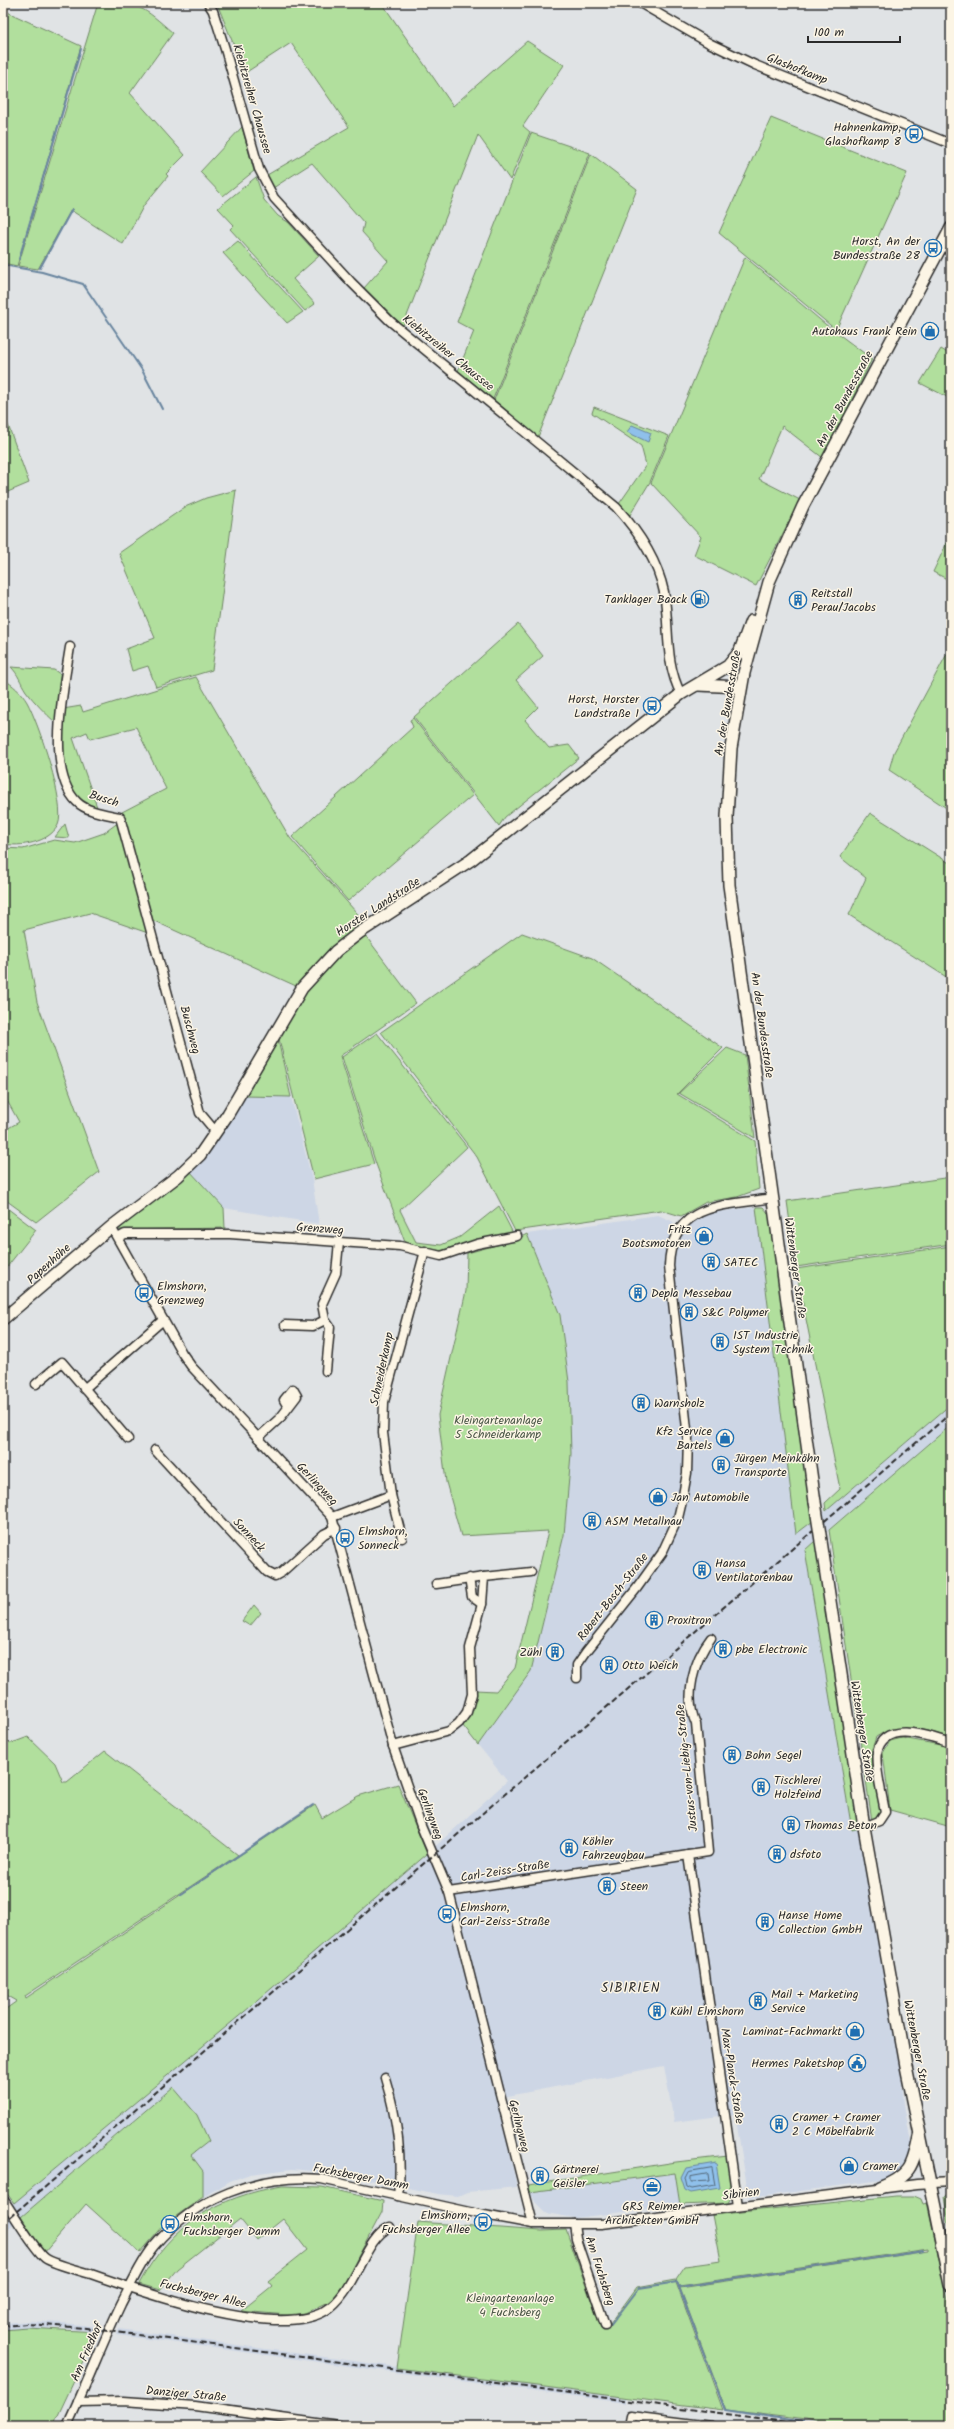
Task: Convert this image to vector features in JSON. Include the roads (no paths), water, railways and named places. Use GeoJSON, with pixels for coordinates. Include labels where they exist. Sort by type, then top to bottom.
{"type":"FeatureCollection","features":[{"type":"Feature","properties":{"kind":"main road","name":"An der Bundesstraße"},"geometry":{"type":"LineString","coordinates":[[770,1178],[729,885],[727,817],[730,756],[741,687],[769,582],[803,506],[951,228]]}},
{"type":"Feature","properties":{"kind":"main road","name":"Horster Landstraße"},"geometry":{"type":"LineString","coordinates":[[110,1227],[178,1176],[200,1155],[216,1132],[302,988],[336,951],[359,933],[477,856],[681,694],[728,666],[740,651],[769,582]]}},
{"type":"Feature","properties":{"kind":"main road"},"geometry":{"type":"LineString","coordinates":[[698,685],[741,687]]}},
{"type":"Feature","properties":{"kind":"main road","name":"Wittenberger Straße"},"geometry":{"type":"LineString","coordinates":[[770,1178],[815,1502],[864,1828],[906,2066],[951,2285]]}},
{"type":"Feature","properties":{"kind":"main road","name":"Papenhöhe"},"geometry":{"type":"LineString","coordinates":[[3,1319],[110,1227]]}},
{"type":"Feature","properties":{"kind":"main road"},"geometry":{"type":"LineString","coordinates":[[880,2188],[903,2177],[909,2170],[913,2163],[920,2132]]}},
{"type":"Feature","properties":{"kind":"street","name":"Kiebitzreiher Chaussee"},"geometry":{"type":"LineString","coordinates":[[208,3],[213,11],[259,169],[274,198],[352,284],[390,321],[616,507],[628,520],[651,555],[664,591],[673,676],[681,694]]}},
{"type":"Feature","properties":{"kind":"street","name":"Glashofkamp"},"geometry":{"type":"LineString","coordinates":[[640,3],[709,43],[755,64],[951,144]]}},
{"type":"Feature","properties":{"kind":"street","name":"Busch"},"geometry":{"type":"LineString","coordinates":[[70,647],[60,709],[58,751],[66,786],[77,802],[94,810],[120,817],[150,929]]}},
{"type":"Feature","properties":{"kind":"street","name":"Buschweg"},"geometry":{"type":"LineString","coordinates":[[150,929],[200,1113],[216,1132]]}},
{"type":"Feature","properties":{"kind":"street","name":"Robert-Bosch-Straße"},"geometry":{"type":"LineString","coordinates":[[577,1678],[577,1665],[637,1588],[662,1553],[678,1518],[682,1502],[687,1473],[688,1438],[669,1269],[670,1252],[673,1241],[683,1223],[698,1212],[773,1198]]}},
{"type":"Feature","properties":{"kind":"street","name":"Gerlingweg"},"geometry":{"type":"LineString","coordinates":[[110,1227],[118,1238],[163,1320],[191,1366],[332,1517],[393,1746],[421,1826],[448,1892],[533,2224]]}},
{"type":"Feature","properties":{"kind":"street","name":"Grenzweg"},"geometry":{"type":"LineString","coordinates":[[118,1238],[125,1234],[230,1234],[400,1246],[441,1256],[448,1256],[476,1244],[516,1236]]}},
{"type":"Feature","properties":{"kind":"street"},"geometry":{"type":"LineString","coordinates":[[326,1371],[330,1327],[325,1320],[322,1304],[336,1273],[339,1242]]}},
{"type":"Feature","properties":{"kind":"street","name":"Schneiderkamp"},"geometry":{"type":"LineString","coordinates":[[402,1538],[391,1495],[383,1433],[384,1402],[425,1251]]}},
{"type":"Feature","properties":{"kind":"street"},"geometry":{"type":"LineString","coordinates":[[84,1389],[163,1320]]}},
{"type":"Feature","properties":{"kind":"street"},"geometry":{"type":"LineString","coordinates":[[285,1325],[313,1326],[325,1320]]}},
{"type":"Feature","properties":{"kind":"street"},"geometry":{"type":"LineString","coordinates":[[36,1384],[62,1362],[128,1439]]}},
{"type":"Feature","properties":{"kind":"street"},"geometry":{"type":"LineString","coordinates":[[258,1438],[281,1417],[288,1407]]}},
{"type":"Feature","properties":{"kind":"street","name":"Sonneck"},"geometry":{"type":"LineString","coordinates":[[155,1450],[267,1572],[275,1576],[282,1572],[324,1534],[336,1528]]}},
{"type":"Feature","properties":{"kind":"street"},"geometry":{"type":"LineString","coordinates":[[332,1517],[391,1495]]}},
{"type":"Feature","properties":{"kind":"street"},"geometry":{"type":"LineString","coordinates":[[436,1584],[469,1578],[531,1572]]}},
{"type":"Feature","properties":{"kind":"street"},"geometry":{"type":"LineString","coordinates":[[393,1746],[449,1731],[459,1723],[467,1712],[472,1694],[470,1648],[482,1604],[484,1577]]}},
{"type":"Feature","properties":{"kind":"street"},"geometry":{"type":"LineString","coordinates":[[469,1578],[472,1597],[482,1604]]}},
{"type":"Feature","properties":{"kind":"street","name":"Justus-von-Liebig-Straße"},"geometry":{"type":"LineString","coordinates":[[708,1852],[696,1724],[691,1713],[691,1695],[697,1660],[711,1638]]}},
{"type":"Feature","properties":{"kind":"street"},"geometry":{"type":"LineString","coordinates":[[864,1828],[879,1821],[885,1812],[876,1754],[882,1740],[892,1733],[905,1732],[951,1743]]}},
{"type":"Feature","properties":{"kind":"street","name":"Carl-Zeiss-Straße"},"geometry":{"type":"LineString","coordinates":[[448,1892],[708,1852]]}},
{"type":"Feature","properties":{"kind":"street","name":"Max-Planck-Straße"},"geometry":{"type":"LineString","coordinates":[[688,1855],[738,2206]]}},
{"type":"Feature","properties":{"kind":"street"},"geometry":{"type":"LineString","coordinates":[[385,2078],[393,2104],[400,2149],[401,2172],[398,2196]]}},
{"type":"Feature","properties":{"kind":"street","name":"Fuchsberger Damm"},"geometry":{"type":"LineString","coordinates":[[129,2288],[153,2246],[173,2227],[197,2209],[230,2191],[269,2180],[299,2177],[343,2183],[533,2224]]}},
{"type":"Feature","properties":{"kind":"street","name":"Sibirien"},"geometry":{"type":"LineString","coordinates":[[533,2224],[574,2224],[622,2221],[880,2188],[951,2182]]}},
{"type":"Feature","properties":{"kind":"street","name":"Fuchsberger Allee"},"geometry":{"type":"LineString","coordinates":[[4,2202],[46,2258],[129,2288],[237,2317],[262,2320],[306,2318],[323,2312],[336,2304],[379,2234],[390,2228]]}},
{"type":"Feature","properties":{"kind":"street","name":"Am Fuchsberg"},"geometry":{"type":"LineString","coordinates":[[574,2224],[576,2239],[605,2325]]}},
{"type":"Feature","properties":{"kind":"street","name":"Am Friedhof"},"geometry":{"type":"LineString","coordinates":[[67,2426],[129,2288]]}},
{"type":"Feature","properties":{"kind":"street","name":"Danziger Straße"},"geometry":{"type":"LineString","coordinates":[[78,2402],[124,2401],[195,2406],[318,2425],[339,2426]]}},
{"type":"Feature","properties":{"kind":"street"},"geometry":{"type":"LineString","coordinates":[[628,2426],[630,2416],[710,2426]]}},
{"type":"Feature","properties":{"kind":"water"},"geometry":{"type":"Polygon","coordinates":[[[632,425],[651,433],[648,442],[627,432],[632,425]]]}},
{"type":"Feature","properties":{"kind":"water"},"geometry":{"type":"Polygon","coordinates":[[[716,2163],[720,2188],[691,2193],[685,2190],[681,2178],[686,2168],[716,2163]]]}},
{"type":"Feature","properties":{"kind":"waterway"},"geometry":{"type":"LineString","coordinates":[[19,259],[81,49]]}},
{"type":"Feature","properties":{"kind":"waterway"},"geometry":{"type":"LineString","coordinates":[[40,268],[72,209]]}},
{"type":"Feature","properties":{"kind":"waterway"},"geometry":{"type":"LineString","coordinates":[[3,265],[42,272],[83,284],[142,370],[162,409]]}},
{"type":"Feature","properties":{"kind":"waterway"},"geometry":{"type":"LineString","coordinates":[[180,1895],[313,1805]]}},
{"type":"Feature","properties":{"kind":"waterway"},"geometry":{"type":"LineString","coordinates":[[679,2287],[923,2251]]}},
{"type":"Feature","properties":{"kind":"waterway"},"geometry":{"type":"LineString","coordinates":[[610,2326],[639,2288],[677,2282],[725,2410],[804,2422]]}},
{"type":"Feature","properties":{"kind":"railway"},"geometry":{"type":"LineString","coordinates":[[3,2223],[951,1413]]}},
{"type":"Feature","properties":{"kind":"railway"},"geometry":{"type":"LineString","coordinates":[[3,2326],[28,2324],[86,2328],[816,2426]]}},
{"type":"Feature","properties":{"kind":"place","name":"Hahnenkamp, Glashofkamp 8"},"geometry":{"type":"Point","coordinates":[914,134]}},
{"type":"Feature","properties":{"kind":"place","name":"Horst, An der Bundesstraße 28"},"geometry":{"type":"Point","coordinates":[933,248]}},
{"type":"Feature","properties":{"kind":"place","name":"Autohaus Frank Rein"},"geometry":{"type":"Point","coordinates":[930,331]}},
{"type":"Feature","properties":{"kind":"place","name":"Tanklager Baack"},"geometry":{"type":"Point","coordinates":[700,599]}},
{"type":"Feature","properties":{"kind":"place","name":"Reitstall Perau/Jacobs"},"geometry":{"type":"Point","coordinates":[798,600]}},
{"type":"Feature","properties":{"kind":"place","name":"Horst, Horster Landstraße 1"},"geometry":{"type":"Point","coordinates":[652,706]}},
{"type":"Feature","properties":{"kind":"place","name":"Fritz Bootsmotoren"},"geometry":{"type":"Point","coordinates":[704,1236]}},
{"type":"Feature","properties":{"kind":"place","name":"SATEC"},"geometry":{"type":"Point","coordinates":[711,1262]}},
{"type":"Feature","properties":{"kind":"place","name":"Elmshorn, Grenzweg"},"geometry":{"type":"Point","coordinates":[144,1293]}},
{"type":"Feature","properties":{"kind":"place","name":"Depla Messebau"},"geometry":{"type":"Point","coordinates":[638,1293]}},
{"type":"Feature","properties":{"kind":"place","name":"S&C Polymer"},"geometry":{"type":"Point","coordinates":[689,1312]}},
{"type":"Feature","properties":{"kind":"place","name":"IST Industrie System Technik"},"geometry":{"type":"Point","coordinates":[720,1342]}},
{"type":"Feature","properties":{"kind":"place","name":"Warnsholz"},"geometry":{"type":"Point","coordinates":[641,1403]}},
{"type":"Feature","properties":{"kind":"place","name":"Kfz Service Bartels"},"geometry":{"type":"Point","coordinates":[725,1438]}},
{"type":"Feature","properties":{"kind":"place","name":"Jürgen Meinköhn Transporte"},"geometry":{"type":"Point","coordinates":[721,1465]}},
{"type":"Feature","properties":{"kind":"place","name":"Jan Automobile"},"geometry":{"type":"Point","coordinates":[658,1497]}},
{"type":"Feature","properties":{"kind":"place","name":"ASM Metallnau"},"geometry":{"type":"Point","coordinates":[592,1521]}},
{"type":"Feature","properties":{"kind":"place","name":"Elmshorn, Sonneck"},"geometry":{"type":"Point","coordinates":[345,1538]}},
{"type":"Feature","properties":{"kind":"place","name":"Hansa Ventilatorenbau"},"geometry":{"type":"Point","coordinates":[702,1570]}},
{"type":"Feature","properties":{"kind":"place","name":"Proxitron"},"geometry":{"type":"Point","coordinates":[654,1620]}},
{"type":"Feature","properties":{"kind":"place","name":"pbe Electronic"},"geometry":{"type":"Point","coordinates":[723,1649]}},
{"type":"Feature","properties":{"kind":"place","name":"Zühl"},"geometry":{"type":"Point","coordinates":[555,1652]}},
{"type":"Feature","properties":{"kind":"place","name":"Otto Weich"},"geometry":{"type":"Point","coordinates":[609,1665]}},
{"type":"Feature","properties":{"kind":"place","name":"Bohn Segel"},"geometry":{"type":"Point","coordinates":[732,1755]}},
{"type":"Feature","properties":{"kind":"place","name":"Tischlerei Holzfeind"},"geometry":{"type":"Point","coordinates":[761,1787]}},
{"type":"Feature","properties":{"kind":"place","name":"Thomas Beton"},"geometry":{"type":"Point","coordinates":[791,1825]}},
{"type":"Feature","properties":{"kind":"place","name":"Köhler Fahrzeugbau"},"geometry":{"type":"Point","coordinates":[569,1848]}},
{"type":"Feature","properties":{"kind":"place","name":"dsfoto"},"geometry":{"type":"Point","coordinates":[777,1854]}},
{"type":"Feature","properties":{"kind":"place","name":"Steen"},"geometry":{"type":"Point","coordinates":[607,1886]}},
{"type":"Feature","properties":{"kind":"place","name":"Elmshorn, Carl-Zeiss-Straße"},"geometry":{"type":"Point","coordinates":[447,1914]}},
{"type":"Feature","properties":{"kind":"place","name":"Hanse Home Collection GmbH"},"geometry":{"type":"Point","coordinates":[765,1922]}},
{"type":"Feature","properties":{"kind":"place","name":"Mail + Marketing Service"},"geometry":{"type":"Point","coordinates":[758,2001]}},
{"type":"Feature","properties":{"kind":"place","name":"Kühl Elmshorn"},"geometry":{"type":"Point","coordinates":[657,2011]}},
{"type":"Feature","properties":{"kind":"place","name":"Laminat-Fachmarkt"},"geometry":{"type":"Point","coordinates":[855,2031]}},
{"type":"Feature","properties":{"kind":"place","name":"Hermes Paketshop"},"geometry":{"type":"Point","coordinates":[857,2063]}},
{"type":"Feature","properties":{"kind":"place","name":"Cramer + Cramer 2 C Möbelfabrik"},"geometry":{"type":"Point","coordinates":[779,2124]}},
{"type":"Feature","properties":{"kind":"place","name":"Cramer"},"geometry":{"type":"Point","coordinates":[849,2166]}},
{"type":"Feature","properties":{"kind":"place","name":"Gärtnerei Geisler"},"geometry":{"type":"Point","coordinates":[540,2176]}},
{"type":"Feature","properties":{"kind":"place","name":"GRS Reimer Architekten GmbH"},"geometry":{"type":"Point","coordinates":[652,2187]}},
{"type":"Feature","properties":{"kind":"place","name":"Elmshorn, Fuchsberger Allee"},"geometry":{"type":"Point","coordinates":[483,2222]}},
{"type":"Feature","properties":{"kind":"place","name":"Elmshorn, Fuchsberger Damm"},"geometry":{"type":"Point","coordinates":[170,2224]}},
{"type":"Feature","properties":{"kind":"district","name":"SIBIRIEN"},"geometry":{"type":"Point","coordinates":[631,1988]}},
{"type":"Feature","properties":{"kind":"park label","name":"Kleingartenanlage 5 Schneiderkamp"},"geometry":{"type":"Point","coordinates":[498,1427]}},
{"type":"Feature","properties":{"kind":"park label","name":"Kleingartenanlage 4 Fuchsberg"},"geometry":{"type":"Point","coordinates":[510,2305]}}]}
